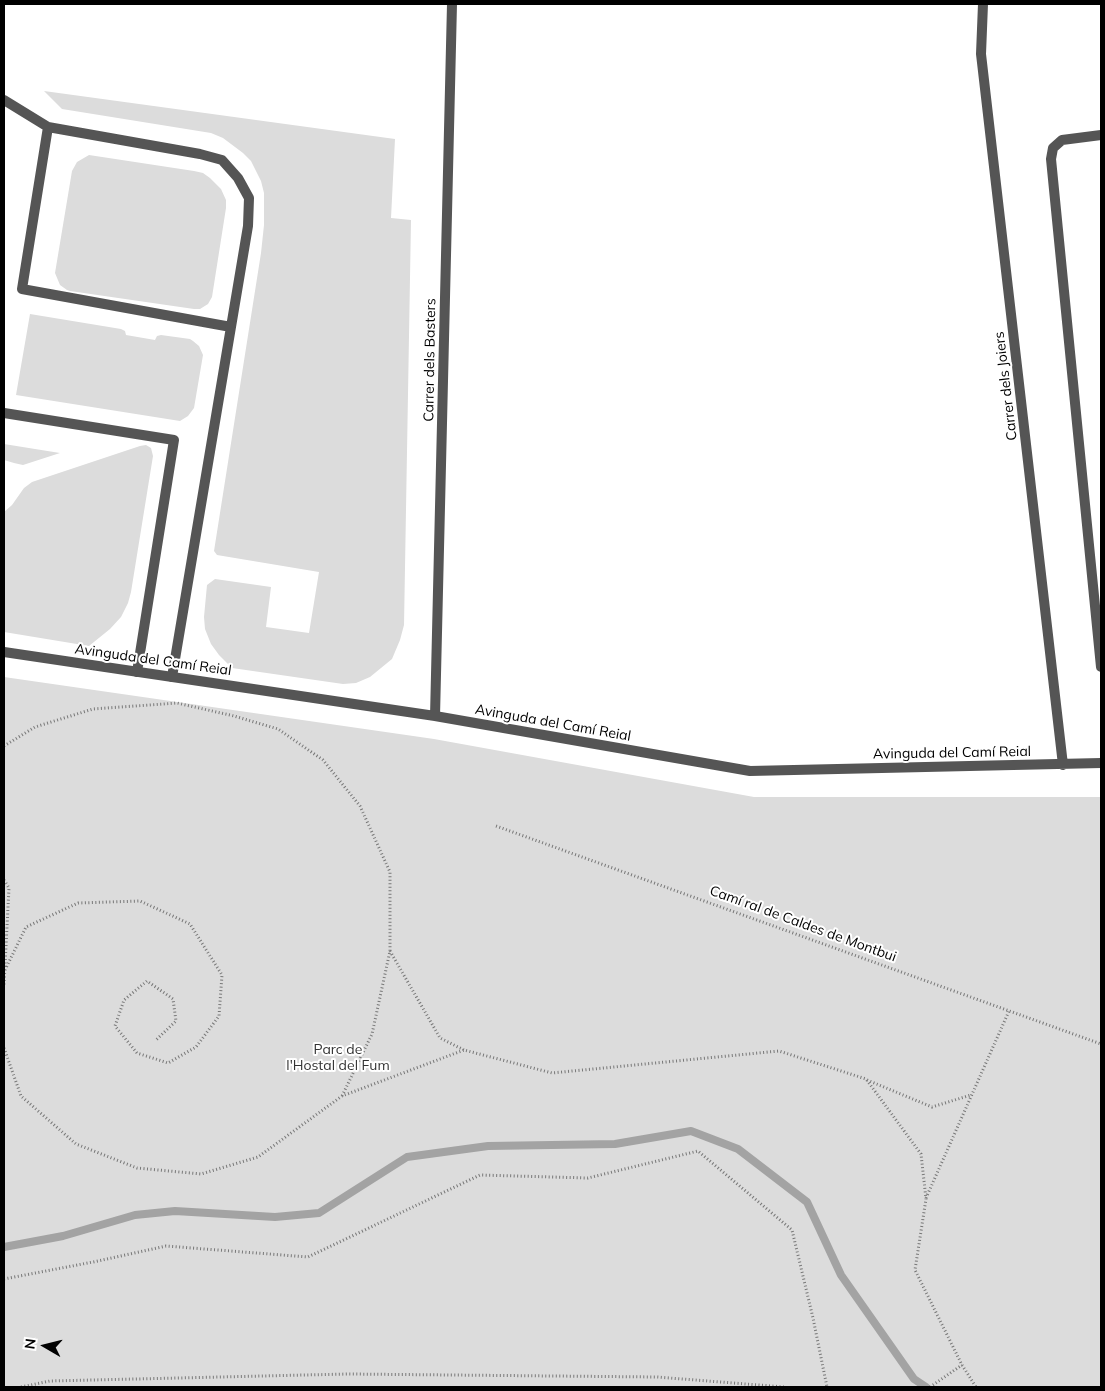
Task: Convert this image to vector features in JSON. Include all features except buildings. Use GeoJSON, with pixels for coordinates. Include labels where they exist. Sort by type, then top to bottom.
{"type":"FeatureCollection","features":[{"type":"Feature","properties":{"kind":"street","name":"Carrer dels Basters"},"geometry":{"type":"LineString","coordinates":[[435,716],[452,4]]}},
{"type":"Feature","properties":{"kind":"street","name":"Carrer dels Joiers"},"geometry":{"type":"LineString","coordinates":[[983,4],[981,54],[1063,765]]}},
{"type":"Feature","properties":{"kind":"street"},"geometry":{"type":"LineString","coordinates":[[4,100],[48,127],[200,154],[222,160],[238,178],[249,198],[248,226],[172,677]]}},
{"type":"Feature","properties":{"kind":"street"},"geometry":{"type":"LineString","coordinates":[[48,127],[22,289],[231,327]]}},
{"type":"Feature","properties":{"kind":"street"},"geometry":{"type":"LineString","coordinates":[[1101,135],[1062,140],[1053,148],[1051,159],[1101,667]]}},
{"type":"Feature","properties":{"kind":"street"},"geometry":{"type":"LineString","coordinates":[[4,412],[174,440],[136,672]]}},
{"type":"Feature","properties":{"kind":"street","name":"Avinguda del Camí Reial"},"geometry":{"type":"LineString","coordinates":[[4,652],[435,716],[750,771],[1101,763]]}},
{"type":"Feature","properties":{"kind":"path"},"geometry":{"type":"LineString","coordinates":[[4,746],[35,727],[93,709],[177,703],[234,716],[278,729],[323,760],[360,806],[390,872],[390,951],[372,1034],[342,1096]]}},
{"type":"Feature","properties":{"kind":"path","name":"Camí ral de Caldes de Montbui"},"geometry":{"type":"LineString","coordinates":[[496,826],[1101,1044]]}},
{"type":"Feature","properties":{"kind":"path"},"geometry":{"type":"LineString","coordinates":[[4,880],[9,888],[4,985]]}},
{"type":"Feature","properties":{"kind":"path"},"geometry":{"type":"LineString","coordinates":[[5,970],[26,927],[78,903],[140,901],[190,924],[222,975],[219,1016],[196,1047],[168,1063],[137,1053],[115,1026],[124,1000],[147,981],[173,999],[176,1021],[156,1040]]}},
{"type":"Feature","properties":{"kind":"path"},"geometry":{"type":"LineString","coordinates":[[390,951],[440,1038],[464,1050],[552,1074],[779,1050],[866,1079],[932,1107],[972,1094]]}},
{"type":"Feature","properties":{"kind":"path"},"geometry":{"type":"LineString","coordinates":[[976,1387],[962,1365],[914,1270],[926,1198],[1010,1011]]}},
{"type":"Feature","properties":{"kind":"path"},"geometry":{"type":"LineString","coordinates":[[4,1048],[21,1096],[76,1144],[137,1168],[201,1174],[258,1157],[342,1096],[464,1050]]}},
{"type":"Feature","properties":{"kind":"path"},"geometry":{"type":"LineString","coordinates":[[866,1079],[920,1154],[926,1198]]}},
{"type":"Feature","properties":{"kind":"path"},"geometry":{"type":"LineString","coordinates":[[4,1279],[166,1246],[308,1257],[480,1175],[588,1178],[698,1152],[792,1230],[827,1387]]}},
{"type":"Feature","properties":{"kind":"path"},"geometry":{"type":"LineString","coordinates":[[930,1387],[962,1365]]}},
{"type":"Feature","properties":{"kind":"path"},"geometry":{"type":"LineString","coordinates":[[21,1387],[50,1381],[348,1374],[657,1377],[784,1387]]}},
{"type":"Feature","properties":{"kind":"green space"},"geometry":{"type":"Polygon","coordinates":[[[44,91],[395,139],[391,218],[411,220],[404,625],[392,659],[370,677],[356,683],[343,684],[232,668],[211,644],[205,629],[204,617],[207,585],[215,579],[271,587],[266,627],[309,633],[319,572],[217,555],[214,551],[264,225],[264,193],[261,181],[251,161],[223,138],[211,133],[62,109],[44,91]]]}},
{"type":"Feature","properties":{"kind":"green space"},"geometry":{"type":"Polygon","coordinates":[[[89,155],[203,173],[221,189],[226,200],[226,208],[212,297],[208,304],[200,309],[194,309],[70,291],[60,285],[55,273],[72,171],[77,162],[89,155]]]}},
{"type":"Feature","properties":{"kind":"green space"},"geometry":{"type":"Polygon","coordinates":[[[30,314],[121,329],[125,331],[126,335],[155,340],[157,336],[161,335],[190,339],[199,346],[203,355],[194,408],[188,416],[180,421],[16,395],[30,314]]]}},
{"type":"Feature","properties":{"kind":"green space"},"geometry":{"type":"Polygon","coordinates":[[[4,444],[60,453],[23,465],[4,460],[4,444]]]}},
{"type":"Feature","properties":{"kind":"green space"},"geometry":{"type":"Polygon","coordinates":[[[146,445],[151,448],[153,456],[131,592],[121,617],[110,629],[89,646],[4,632],[4,512],[12,505],[24,488],[32,482],[146,445]]]}},
{"type":"Feature","properties":{"kind":"green space","name":"Parc de l'Hostal del Fum"},"geometry":{"type":"Polygon","coordinates":[[[4,677],[434,739],[754,797],[1101,797],[1101,1387],[4,1387],[4,677]]]}},
{"type":"Feature","properties":{"kind":"waterway"},"geometry":{"type":"LineString","coordinates":[[4,1247],[63,1236],[135,1215],[175,1211],[275,1217],[319,1213],[407,1157],[488,1146],[615,1144],[691,1131],[738,1149],[807,1202],[841,1275],[914,1379],[926,1387]]}}]}
